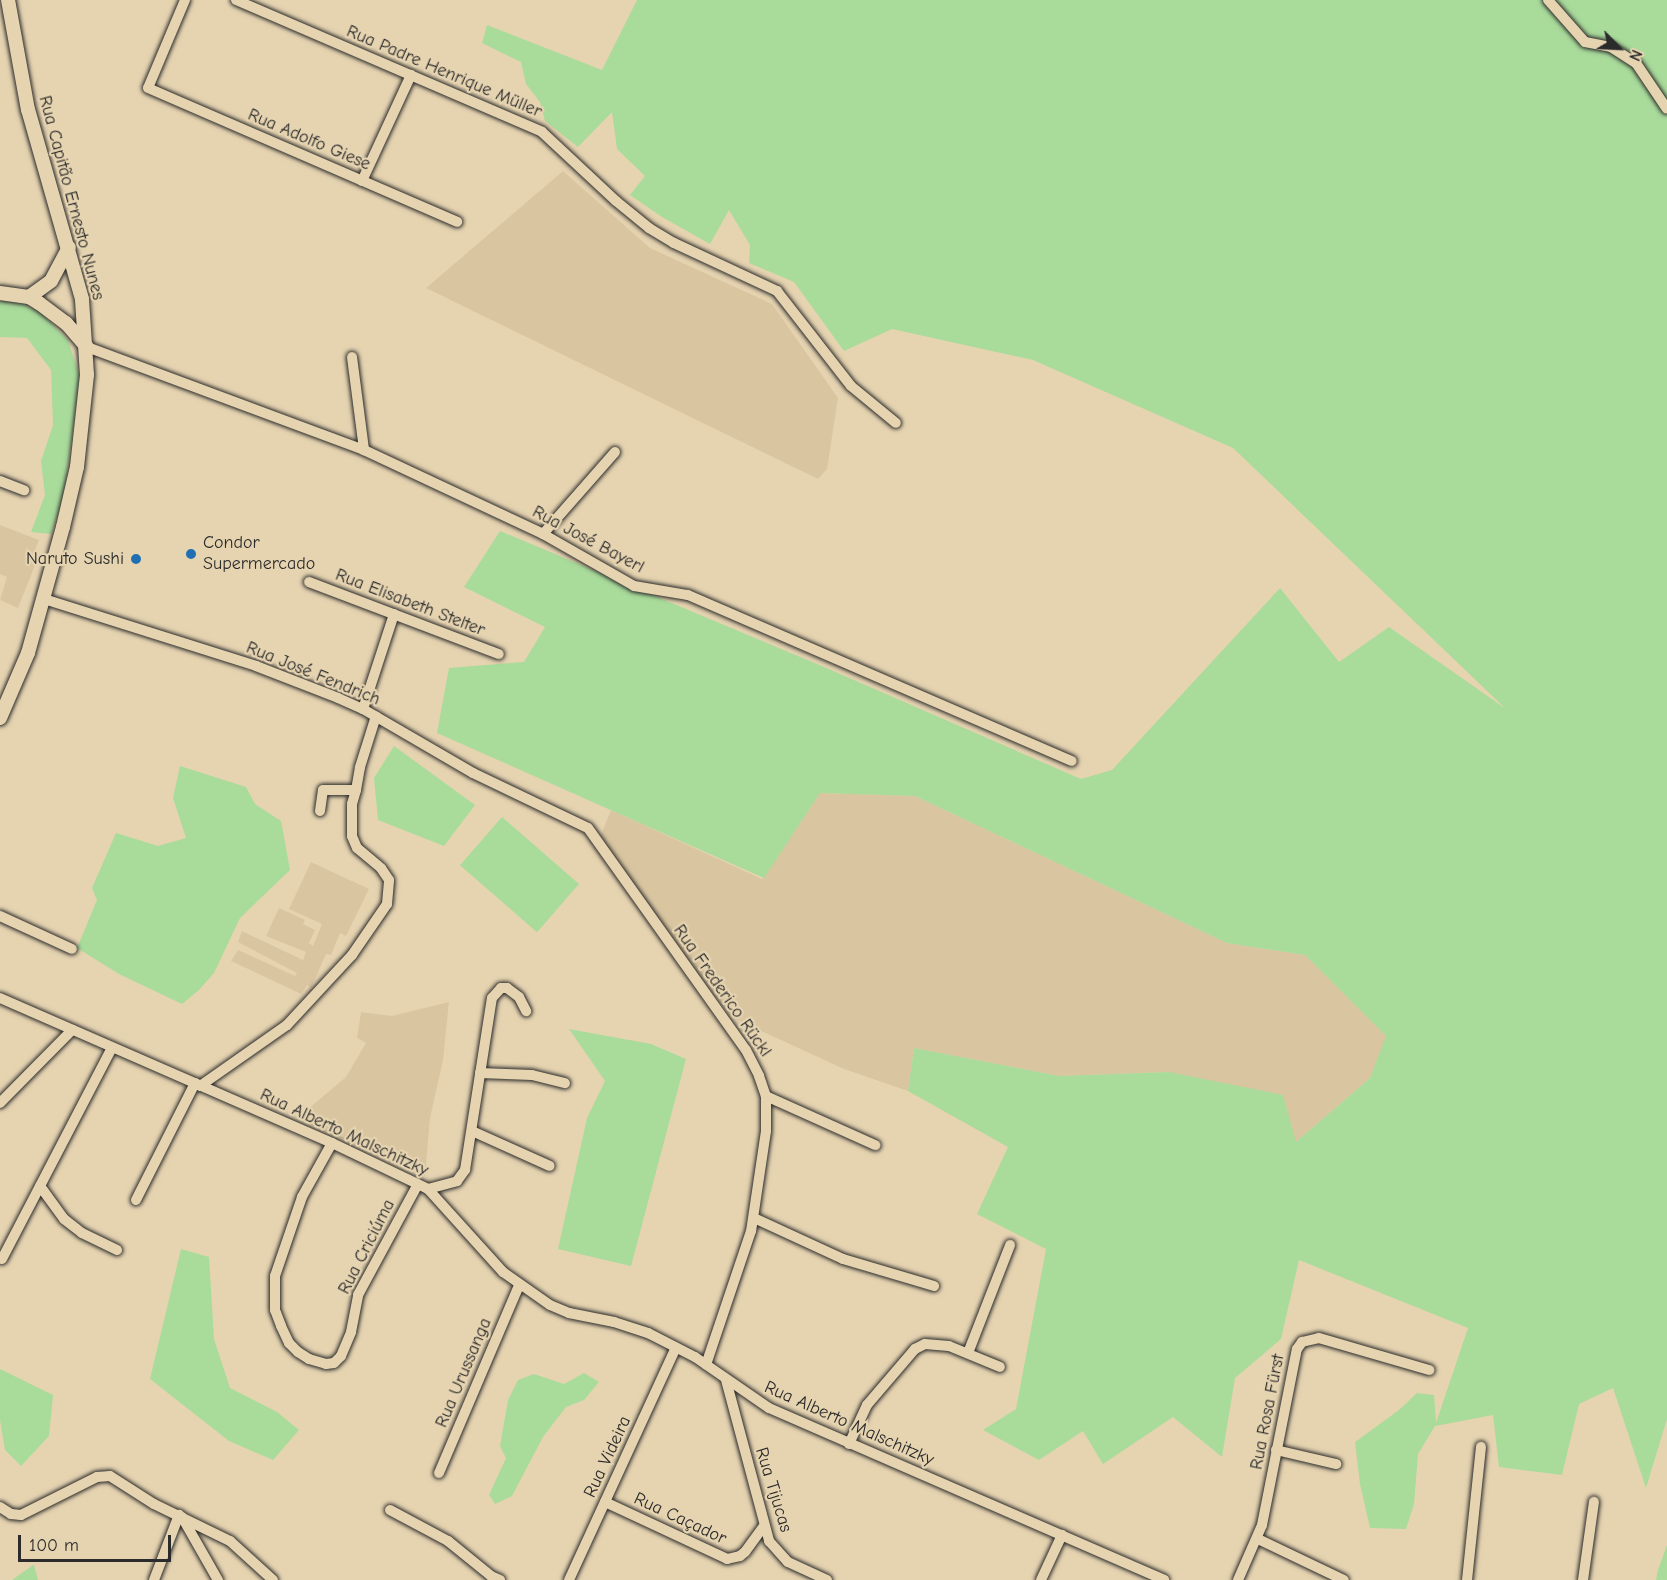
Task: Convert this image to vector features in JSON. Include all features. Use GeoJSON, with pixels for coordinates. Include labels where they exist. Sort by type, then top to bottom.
{"type":"FeatureCollection","features":[{"type":"Feature","properties":{"kind":"main road","name":"Rua Capitão Ernesto Nunes"},"geometry":{"type":"LineString","coordinates":[[0,718],[28,653],[44,599],[77,467],[87,375],[87,347],[82,299],[28,110],[8,0]]}},
{"type":"Feature","properties":{"kind":"main road"},"geometry":{"type":"LineString","coordinates":[[29,297],[51,281],[69,247]]}},
{"type":"Feature","properties":{"kind":"main road"},"geometry":{"type":"LineString","coordinates":[[0,293],[29,297],[66,323],[87,347]]}},
{"type":"Feature","properties":{"kind":"street","name":"Rua Adolfo Giese"},"geometry":{"type":"LineString","coordinates":[[185,0],[148,88],[457,222]]}},
{"type":"Feature","properties":{"kind":"street","name":"Rua Padre Henrique Müller"},"geometry":{"type":"LineString","coordinates":[[236,0],[542,132],[616,201],[649,228],[674,243],[777,291],[851,386],[896,423]]}},
{"type":"Feature","properties":{"kind":"street"},"geometry":{"type":"LineString","coordinates":[[1548,0],[1586,42],[1611,47],[1636,63],[1667,109]]}},
{"type":"Feature","properties":{"kind":"street"},"geometry":{"type":"LineString","coordinates":[[362,181],[411,75]]}},
{"type":"Feature","properties":{"kind":"street","name":"Rua José Bayerl"},"geometry":{"type":"LineString","coordinates":[[87,347],[364,450],[543,534],[634,586],[688,595],[1072,761]]}},
{"type":"Feature","properties":{"kind":"street"},"geometry":{"type":"LineString","coordinates":[[352,357],[364,450]]}},
{"type":"Feature","properties":{"kind":"street"},"geometry":{"type":"LineString","coordinates":[[543,534],[615,452]]}},
{"type":"Feature","properties":{"kind":"street"},"geometry":{"type":"LineString","coordinates":[[0,480],[24,490]]}},
{"type":"Feature","properties":{"kind":"street","name":"Rua Elisabeth Stelter"},"geometry":{"type":"LineString","coordinates":[[309,582],[499,654]]}},
{"type":"Feature","properties":{"kind":"street","name":"Rua José Fendrich"},"geometry":{"type":"LineString","coordinates":[[44,599],[256,666],[363,709],[473,773],[588,828]]}},
{"type":"Feature","properties":{"kind":"street"},"geometry":{"type":"LineString","coordinates":[[363,709],[394,615]]}},
{"type":"Feature","properties":{"kind":"street"},"geometry":{"type":"LineString","coordinates":[[136,1200],[197,1084],[276,1035],[352,955],[387,904],[389,880],[381,868],[357,848],[352,836],[352,804],[360,767],[376,716]]}},
{"type":"Feature","properties":{"kind":"street"},"geometry":{"type":"LineString","coordinates":[[320,811],[323,790],[356,790]]}},
{"type":"Feature","properties":{"kind":"street","name":"Rua Frederico Rückl"},"geometry":{"type":"LineString","coordinates":[[588,828],[746,1050],[766,1096],[766,1131],[754,1218],[706,1365]]}},
{"type":"Feature","properties":{"kind":"street"},"geometry":{"type":"LineString","coordinates":[[0,916],[72,949]]}},
{"type":"Feature","properties":{"kind":"street"},"geometry":{"type":"LineString","coordinates":[[423,1186],[461,1178],[465,1170],[490,1005],[496,993],[501,988],[514,991],[526,1011]]}},
{"type":"Feature","properties":{"kind":"street","name":"Rua Alberto Malschitzky"},"geometry":{"type":"LineString","coordinates":[[0,998],[332,1143],[423,1186],[496,1265],[519,1285],[569,1313],[636,1328],[676,1347],[706,1365],[769,1408],[1164,1580]]}},
{"type":"Feature","properties":{"kind":"street"},"geometry":{"type":"LineString","coordinates":[[0,1103],[72,1030]]}},
{"type":"Feature","properties":{"kind":"street"},"geometry":{"type":"LineString","coordinates":[[2,1259],[112,1048]]}},
{"type":"Feature","properties":{"kind":"street"},"geometry":{"type":"LineString","coordinates":[[480,1073],[532,1075],[565,1083]]}},
{"type":"Feature","properties":{"kind":"street"},"geometry":{"type":"LineString","coordinates":[[766,1096],[875,1145]]}},
{"type":"Feature","properties":{"kind":"street"},"geometry":{"type":"LineString","coordinates":[[472,1131],[550,1166]]}},
{"type":"Feature","properties":{"kind":"street","name":"Rua Criciúma"},"geometry":{"type":"LineString","coordinates":[[332,1143],[296,1210],[275,1276],[275,1310],[281,1326],[298,1352],[318,1363],[334,1363],[338,1360],[351,1332],[358,1295],[423,1186]]}},
{"type":"Feature","properties":{"kind":"street"},"geometry":{"type":"LineString","coordinates":[[40,1186],[64,1220],[82,1233],[117,1250]]}},
{"type":"Feature","properties":{"kind":"street"},"geometry":{"type":"LineString","coordinates":[[754,1218],[843,1259],[934,1286]]}},
{"type":"Feature","properties":{"kind":"street"},"geometry":{"type":"LineString","coordinates":[[968,1353],[1010,1245]]}},
{"type":"Feature","properties":{"kind":"street","name":"Rua Urussanga"},"geometry":{"type":"LineString","coordinates":[[439,1473],[519,1285]]}},
{"type":"Feature","properties":{"kind":"street","name":"Rua Rosa Fürst"},"geometry":{"type":"LineString","coordinates":[[1238,1580],[1258,1539],[1266,1511],[1297,1349],[1302,1342],[1319,1338],[1429,1370]]}},
{"type":"Feature","properties":{"kind":"street"},"geometry":{"type":"LineString","coordinates":[[849,1444],[867,1405],[915,1349],[926,1344],[938,1344],[968,1353],[1000,1367]]}},
{"type":"Feature","properties":{"kind":"street","name":"Rua Videira"},"geometry":{"type":"LineString","coordinates":[[569,1580],[676,1347]]}},
{"type":"Feature","properties":{"kind":"street","name":"Rua Tijucas"},"geometry":{"type":"LineString","coordinates":[[726,1380],[764,1526],[770,1541],[780,1555],[798,1568],[827,1580]]}},
{"type":"Feature","properties":{"kind":"street"},"geometry":{"type":"LineString","coordinates":[[1467,1580],[1481,1447]]}},
{"type":"Feature","properties":{"kind":"street"},"geometry":{"type":"LineString","coordinates":[[1276,1450],[1336,1464]]}},
{"type":"Feature","properties":{"kind":"street"},"geometry":{"type":"LineString","coordinates":[[0,1507],[11,1514],[21,1515],[97,1477],[110,1476],[133,1492],[230,1541],[273,1580]]}},
{"type":"Feature","properties":{"kind":"street","name":"Rua Caçador"},"geometry":{"type":"LineString","coordinates":[[605,1502],[727,1559],[740,1556],[745,1552],[764,1526]]}},
{"type":"Feature","properties":{"kind":"street"},"geometry":{"type":"LineString","coordinates":[[1583,1580],[1594,1502]]}},
{"type":"Feature","properties":{"kind":"street"},"geometry":{"type":"LineString","coordinates":[[390,1510],[448,1541],[491,1576],[500,1580]]}},
{"type":"Feature","properties":{"kind":"street"},"geometry":{"type":"LineString","coordinates":[[154,1580],[180,1516]]}},
{"type":"Feature","properties":{"kind":"street"},"geometry":{"type":"LineString","coordinates":[[180,1516],[218,1580]]}},
{"type":"Feature","properties":{"kind":"street"},"geometry":{"type":"LineString","coordinates":[[1041,1580],[1062,1535]]}},
{"type":"Feature","properties":{"kind":"street"},"geometry":{"type":"LineString","coordinates":[[1258,1539],[1344,1580]]}},
{"type":"Feature","properties":{"kind":"shaded area"},"geometry":{"type":"Polygon","coordinates":[[[563,171],[650,248],[772,304],[838,398],[827,469],[818,479],[426,288],[563,171]]]}},
{"type":"Feature","properties":{"kind":"shaded area"},"geometry":{"type":"Polygon","coordinates":[[[0,525],[39,540],[31,560],[36,563],[18,608],[0,600],[7,577],[0,574],[0,525]]]}},
{"type":"Feature","properties":{"kind":"shaded area"},"geometry":{"type":"Polygon","coordinates":[[[820,793],[915,796],[1227,943],[1305,955],[1387,1036],[1370,1078],[1296,1142],[1169,1072],[1059,1076],[914,1048],[908,1091],[844,1069],[731,1017],[598,842],[611,810],[762,879],[820,793]]]}},
{"type":"Feature","properties":{"kind":"shaded area"},"geometry":{"type":"Polygon","coordinates":[[[311,862],[369,889],[346,936],[340,933],[331,955],[326,954],[311,988],[307,985],[301,994],[231,961],[238,950],[295,976],[297,973],[238,942],[242,931],[303,960],[306,952],[266,936],[279,908],[305,920],[303,924],[315,930],[309,943],[313,946],[322,924],[289,909],[311,862]]]}},
{"type":"Feature","properties":{"kind":"shaded area"},"geometry":{"type":"Polygon","coordinates":[[[449,1002],[443,1060],[430,1118],[425,1176],[310,1124],[308,1109],[346,1077],[366,1043],[357,1038],[361,1012],[392,1016],[449,1002]]]}},
{"type":"Feature","properties":{"kind":"green space"},"geometry":{"type":"Polygon","coordinates":[[[637,0],[1667,0],[1667,1419],[1646,1488],[1613,1388],[1579,1404],[1562,1475],[1499,1467],[1493,1415],[1435,1426],[1418,1454],[1414,1504],[1406,1529],[1370,1528],[1360,1484],[1355,1442],[1399,1410],[1417,1393],[1434,1395],[1436,1423],[1468,1328],[1299,1260],[1281,1339],[1235,1378],[1222,1457],[1173,1417],[1103,1464],[1083,1431],[1039,1460],[983,1430],[1016,1409],[1046,1249],[977,1214],[1008,1147],[908,1091],[914,1048],[1059,1076],[1169,1072],[1283,1095],[1296,1142],[1370,1078],[1386,1036],[1305,955],[1227,943],[915,796],[820,793],[764,878],[437,733],[449,668],[524,662],[545,627],[464,587],[500,531],[824,667],[1081,779],[1112,770],[1280,588],[1339,662],[1389,627],[1506,709],[1233,448],[1033,360],[892,329],[844,351],[794,282],[749,263],[750,245],[729,210],[710,244],[662,217],[630,195],[645,176],[617,149],[612,112],[578,147],[545,121],[540,102],[526,84],[521,62],[482,43],[487,25],[602,70],[637,0]]]}},
{"type":"Feature","properties":{"kind":"green space"},"geometry":{"type":"Polygon","coordinates":[[[0,301],[19,302],[41,313],[68,340],[80,377],[64,496],[51,534],[31,532],[45,495],[41,461],[53,425],[51,370],[27,338],[0,337],[0,301]]]}},
{"type":"Feature","properties":{"kind":"green space"},"geometry":{"type":"Polygon","coordinates":[[[394,746],[475,805],[444,846],[378,820],[374,778],[394,746]]]}},
{"type":"Feature","properties":{"kind":"green space"},"geometry":{"type":"Polygon","coordinates":[[[180,766],[246,787],[255,804],[281,821],[290,870],[240,918],[214,973],[182,1004],[119,974],[77,948],[97,900],[92,888],[116,833],[158,846],[186,838],[173,798],[180,766]]]}},
{"type":"Feature","properties":{"kind":"green space"},"geometry":{"type":"Polygon","coordinates":[[[502,817],[579,884],[537,932],[460,865],[502,817]]]}},
{"type":"Feature","properties":{"kind":"green space"},"geometry":{"type":"Polygon","coordinates":[[[569,1029],[651,1044],[686,1059],[631,1266],[558,1249],[587,1118],[605,1081],[569,1029]]]}},
{"type":"Feature","properties":{"kind":"green space"},"geometry":{"type":"Polygon","coordinates":[[[181,1249],[209,1257],[214,1339],[230,1388],[277,1412],[299,1430],[273,1460],[229,1441],[150,1379],[181,1249]]]}},
{"type":"Feature","properties":{"kind":"green space"},"geometry":{"type":"Polygon","coordinates":[[[0,1369],[53,1395],[49,1436],[21,1466],[5,1450],[0,1420],[0,1369]]]}},
{"type":"Feature","properties":{"kind":"green space"},"geometry":{"type":"Polygon","coordinates":[[[584,1373],[599,1382],[584,1400],[566,1407],[543,1437],[512,1496],[495,1504],[489,1495],[506,1458],[500,1446],[508,1400],[518,1380],[534,1374],[564,1384],[584,1373]]]}},
{"type":"Feature","properties":{"kind":"green space"},"geometry":{"type":"Polygon","coordinates":[[[1667,1545],[1667,1580],[1656,1580],[1658,1570],[1667,1545]]]}},
{"type":"Feature","properties":{"kind":"green space"},"geometry":{"type":"Polygon","coordinates":[[[33,1565],[38,1580],[12,1580],[33,1565]]]}},
{"type":"Feature","properties":{"kind":"place","name":"Condor Supermercado"},"geometry":{"type":"Point","coordinates":[191,554]}},
{"type":"Feature","properties":{"kind":"place","name":"Naruto Sushi"},"geometry":{"type":"Point","coordinates":[136,559]}}]}
